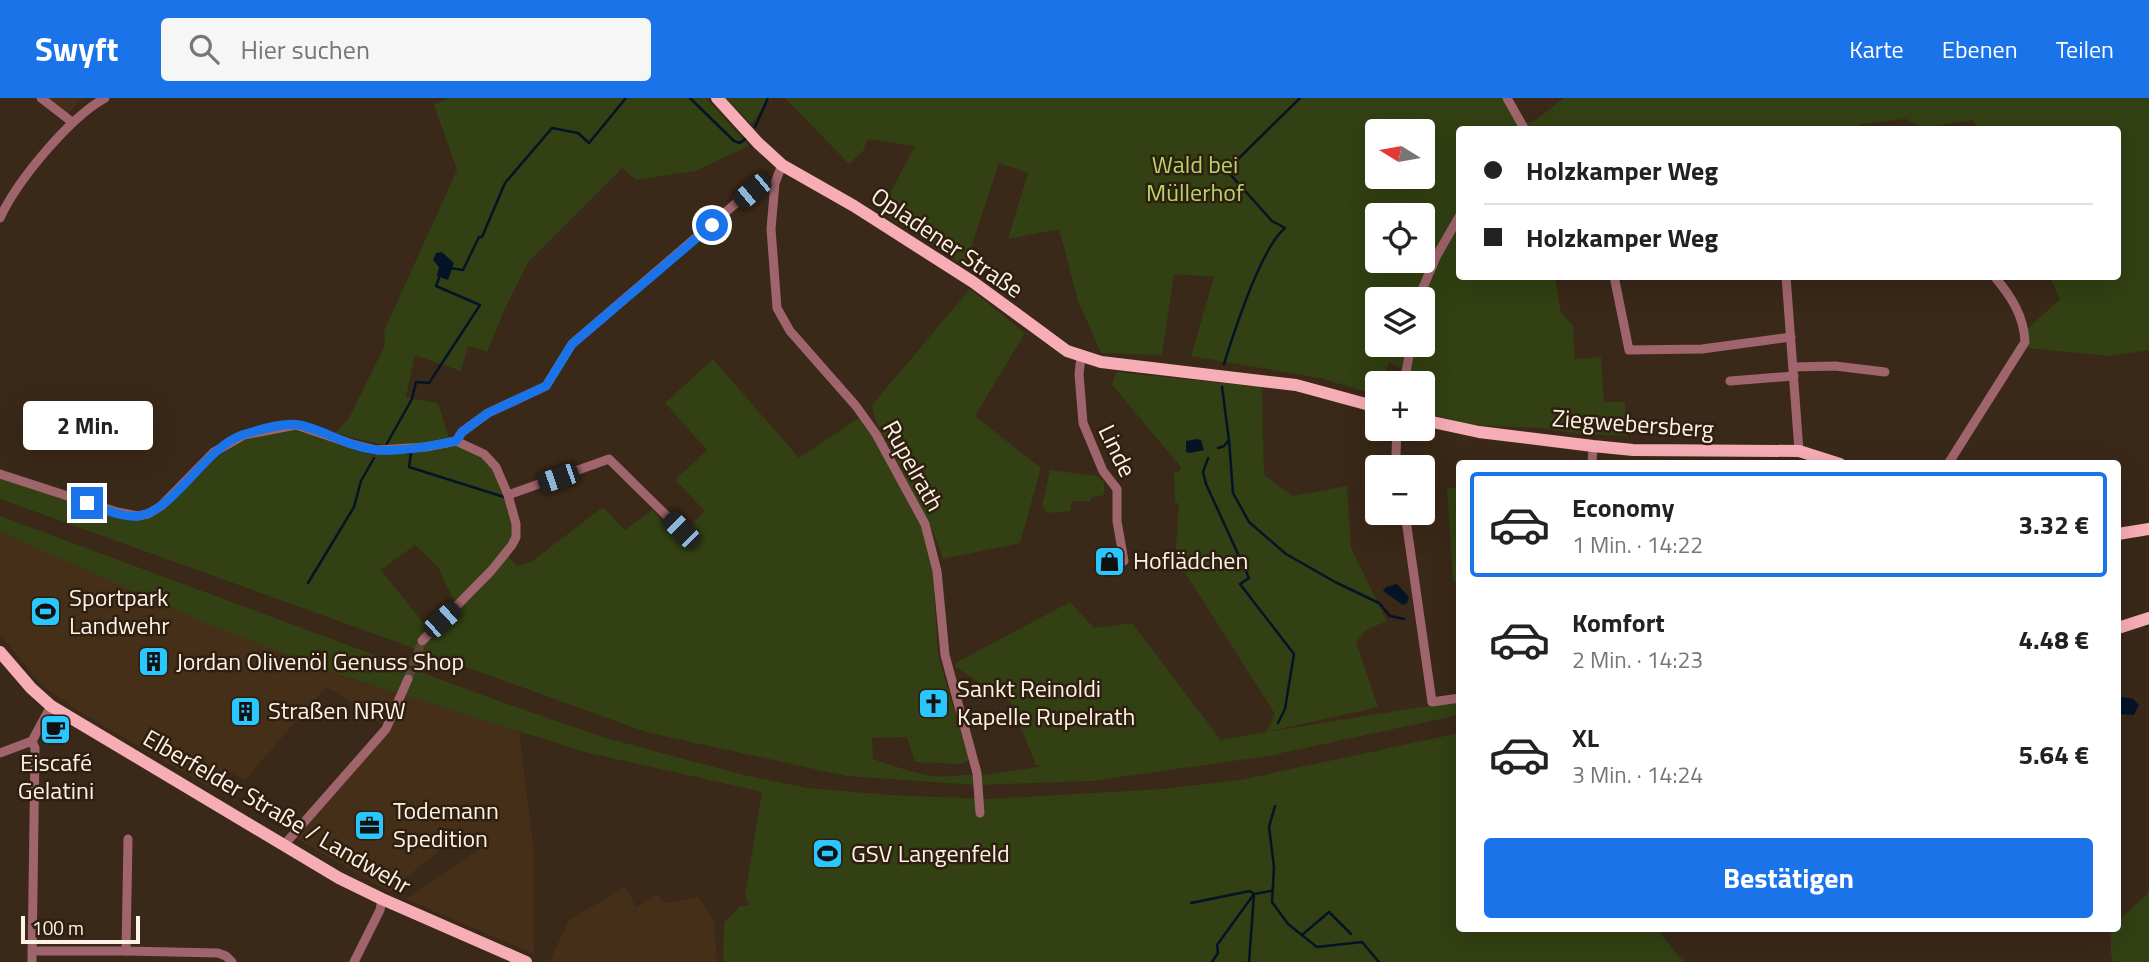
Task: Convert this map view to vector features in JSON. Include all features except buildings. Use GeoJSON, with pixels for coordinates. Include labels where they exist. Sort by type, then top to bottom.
{"type":"FeatureCollection","features":[{"type":"Feature","properties":{"kind":"main road","name":"Opladener Straße"},"geometry":{"type":"LineString","coordinates":[[717,98],[782,165],[975,283],[1056,345],[1081,357],[1296,385],[1365,404]]}},
{"type":"Feature","properties":{"kind":"main road","name":"Ziegwebersberg"},"geometry":{"type":"LineString","coordinates":[[1435,423],[1479,432],[1593,446],[1672,451],[1799,452],[1826,460]]}},
{"type":"Feature","properties":{"kind":"main road"},"geometry":{"type":"LineString","coordinates":[[2121,534],[2149,529]]}},
{"type":"Feature","properties":{"kind":"main road"},"geometry":{"type":"LineString","coordinates":[[2121,627],[2149,618]]}},
{"type":"Feature","properties":{"kind":"main road","name":"Elberfelder Straße / Landwehr"},"geometry":{"type":"LineString","coordinates":[[0,652],[31,688],[51,706],[284,845],[382,900],[526,962]]}},
{"type":"Feature","properties":{"kind":"street"},"geometry":{"type":"LineString","coordinates":[[41,98],[72,122]]}},
{"type":"Feature","properties":{"kind":"street"},"geometry":{"type":"LineString","coordinates":[[0,218],[12,194],[72,122],[105,98]]}},
{"type":"Feature","properties":{"kind":"street"},"geometry":{"type":"LineString","coordinates":[[1507,98],[1523,126]]}},
{"type":"Feature","properties":{"kind":"street","name":"Rupelrath"},"geometry":{"type":"LineString","coordinates":[[782,165],[775,183],[771,229],[777,308],[790,331],[856,406],[876,434],[925,524],[937,570],[945,655],[977,773],[980,813]]}},
{"type":"Feature","properties":{"kind":"street"},"geometry":{"type":"LineString","coordinates":[[456,441],[462,432],[488,413],[546,386],[572,344],[756,186]]}},
{"type":"Feature","properties":{"kind":"street"},"geometry":{"type":"LineString","coordinates":[[1423,287],[1456,222]]}},
{"type":"Feature","properties":{"kind":"street"},"geometry":{"type":"LineString","coordinates":[[1615,280],[1629,350],[1702,349],[1791,337]]}},
{"type":"Feature","properties":{"kind":"street"},"geometry":{"type":"LineString","coordinates":[[1786,280],[1799,452]]}},
{"type":"Feature","properties":{"kind":"street"},"geometry":{"type":"LineString","coordinates":[[1951,460],[2025,342],[2018,310],[1997,280]]}},
{"type":"Feature","properties":{"kind":"street","name":"Linde"},"geometry":{"type":"LineString","coordinates":[[1081,357],[1079,374],[1083,423],[1103,471],[1117,489],[1117,522],[1124,561]]}},
{"type":"Feature","properties":{"kind":"street"},"geometry":{"type":"LineString","coordinates":[[1730,381],[1835,366],[1885,372]]}},
{"type":"Feature","properties":{"kind":"street"},"geometry":{"type":"LineString","coordinates":[[0,474],[117,512],[138,516],[148,514],[161,506],[214,453],[244,435],[296,425],[376,450],[427,447],[456,441],[471,447],[491,461],[509,495],[517,531],[507,552],[422,641]]}},
{"type":"Feature","properties":{"kind":"street"},"geometry":{"type":"LineString","coordinates":[[1592,460],[1593,446]]}},
{"type":"Feature","properties":{"kind":"street"},"geometry":{"type":"LineString","coordinates":[[509,495],[608,459],[681,530]]}},
{"type":"Feature","properties":{"kind":"street"},"geometry":{"type":"LineString","coordinates":[[1407,525],[1432,702],[1456,699]]}},
{"type":"Feature","properties":{"kind":"street"},"geometry":{"type":"LineString","coordinates":[[284,845],[386,729],[408,679]]}},
{"type":"Feature","properties":{"kind":"street"},"geometry":{"type":"LineString","coordinates":[[0,752],[32,741],[51,706]]}},
{"type":"Feature","properties":{"kind":"street"},"geometry":{"type":"LineString","coordinates":[[32,741],[36,748],[32,962]]}},
{"type":"Feature","properties":{"kind":"street"},"geometry":{"type":"LineString","coordinates":[[126,951],[128,839]]}},
{"type":"Feature","properties":{"kind":"street"},"geometry":{"type":"LineString","coordinates":[[354,962],[380,910],[382,900]]}},
{"type":"Feature","properties":{"kind":"street"},"geometry":{"type":"LineString","coordinates":[[32,951],[218,953],[232,962]]}},
{"type":"Feature","properties":{"kind":"shaded area"},"geometry":{"type":"Polygon","coordinates":[[[47,98],[85,98],[68,114],[47,98]]]}},
{"type":"Feature","properties":{"kind":"shaded area"},"geometry":{"type":"Polygon","coordinates":[[[0,532],[337,674],[519,730],[534,851],[534,954],[406,899],[482,847],[460,833],[389,892],[296,838],[389,730],[362,708],[326,687],[245,780],[227,770],[214,790],[78,711],[40,684],[0,634],[0,532]]]}},
{"type":"Feature","properties":{"kind":"shaded area"},"geometry":{"type":"Polygon","coordinates":[[[625,887],[636,907],[657,894],[664,903],[698,897],[714,920],[717,962],[550,961],[569,920],[625,887]]]}},
{"type":"Feature","properties":{"kind":"green space"},"geometry":{"type":"Polygon","coordinates":[[[449,98],[706,98],[749,146],[695,171],[636,180],[622,168],[529,261],[487,352],[468,346],[461,371],[415,355],[406,397],[438,403],[449,438],[396,448],[335,433],[349,418],[385,345],[384,331],[457,170],[434,105],[449,98]]]}},
{"type":"Feature","properties":{"kind":"green space"},"geometry":{"type":"Polygon","coordinates":[[[726,98],[771,98],[751,124],[726,98]]]}},
{"type":"Feature","properties":{"kind":"green space","name":"Wald bei Müllerhof"},"geometry":{"type":"Polygon","coordinates":[[[785,98],[1505,98],[1518,122],[1533,122],[1564,98],[2149,98],[2149,350],[2110,356],[2028,348],[2026,330],[2060,299],[2051,280],[2121,280],[2121,126],[1977,126],[1972,120],[1919,126],[1906,119],[1857,126],[1456,126],[1456,280],[1556,280],[1561,312],[1573,326],[1575,359],[1601,357],[1604,402],[1625,402],[1628,436],[1468,425],[1435,415],[1435,371],[1400,371],[1400,368],[1389,362],[1386,371],[1365,371],[1365,391],[1320,378],[1191,356],[1214,277],[1174,274],[1162,355],[1101,353],[1078,301],[1059,229],[1008,239],[1028,173],[999,163],[965,266],[880,212],[915,146],[867,139],[864,150],[849,164],[785,98]]]}},
{"type":"Feature","properties":{"kind":"green space"},"geometry":{"type":"Polygon","coordinates":[[[970,289],[1025,333],[975,416],[1041,468],[1020,543],[943,559],[935,536],[875,419],[872,405],[970,289]]]}},
{"type":"Feature","properties":{"kind":"green space"},"geometry":{"type":"Polygon","coordinates":[[[713,359],[799,458],[860,417],[871,431],[920,523],[933,572],[938,655],[969,760],[961,764],[915,762],[907,737],[872,738],[873,759],[939,776],[978,776],[1044,766],[1036,765],[1011,703],[954,666],[1070,602],[1094,628],[1132,623],[1221,740],[1266,732],[1275,714],[1175,557],[1179,504],[1175,502],[1174,472],[1180,471],[1181,467],[1112,385],[1116,372],[1262,387],[1264,475],[1293,496],[1347,486],[1351,548],[1387,621],[1366,630],[1356,642],[1378,707],[1267,732],[1456,701],[1456,716],[1268,756],[1091,781],[977,785],[846,776],[646,732],[0,499],[0,478],[137,521],[158,511],[234,443],[290,427],[367,454],[434,451],[456,445],[481,456],[493,469],[511,516],[512,536],[500,555],[455,603],[438,567],[415,545],[381,570],[433,635],[483,586],[508,556],[517,566],[531,562],[603,507],[625,530],[652,510],[678,537],[705,511],[675,480],[707,450],[665,403],[713,359]]]}},
{"type":"Feature","properties":{"kind":"green space"},"geometry":{"type":"Polygon","coordinates":[[[1050,470],[1097,476],[1104,482],[1104,495],[1092,497],[1090,501],[1072,501],[1070,511],[1047,513],[1042,506],[1050,470]]]}},
{"type":"Feature","properties":{"kind":"green space"},"geometry":{"type":"Polygon","coordinates":[[[1456,487],[1456,581],[1453,582],[1447,488],[1456,487]]]}},
{"type":"Feature","properties":{"kind":"green space"},"geometry":{"type":"Polygon","coordinates":[[[0,516],[507,704],[606,738],[748,776],[807,788],[989,799],[1162,789],[1240,780],[1456,734],[1456,932],[1659,932],[1684,962],[723,962],[724,923],[740,906],[750,905],[745,896],[762,792],[585,752],[337,674],[206,623],[0,532],[0,516]]]}},
{"type":"Feature","properties":{"kind":"green space"},"geometry":{"type":"Polygon","coordinates":[[[2149,892],[2149,962],[2113,962],[2111,932],[2121,932],[2121,918],[2149,892]]]}},
{"type":"Feature","properties":{"kind":"water"},"geometry":{"type":"Polygon","coordinates":[[[442,252],[454,263],[448,280],[437,276],[439,267],[433,260],[436,253],[442,252]]]}},
{"type":"Feature","properties":{"kind":"water"},"geometry":{"type":"Polygon","coordinates":[[[1201,440],[1204,450],[1186,452],[1186,441],[1201,440]]]}},
{"type":"Feature","properties":{"kind":"water"},"geometry":{"type":"Polygon","coordinates":[[[1397,584],[1409,597],[1403,605],[1383,591],[1386,587],[1397,584]]]}},
{"type":"Feature","properties":{"kind":"water"},"geometry":{"type":"Polygon","coordinates":[[[2121,697],[2133,699],[2139,705],[2134,715],[2121,714],[2121,697]]]}},
{"type":"Feature","properties":{"kind":"waterway"},"geometry":{"type":"LineString","coordinates":[[450,268],[463,270],[479,237],[482,237],[505,183],[552,128],[578,133],[589,143],[626,98]]}},
{"type":"Feature","properties":{"kind":"waterway"},"geometry":{"type":"LineString","coordinates":[[690,98],[734,141],[740,143],[745,139]]}},
{"type":"Feature","properties":{"kind":"waterway"},"geometry":{"type":"LineString","coordinates":[[755,127],[768,98]]}},
{"type":"Feature","properties":{"kind":"waterway"},"geometry":{"type":"LineString","coordinates":[[1224,364],[1258,271],[1276,238],[1285,228],[1272,221],[1229,173],[1230,167],[1300,98]]}},
{"type":"Feature","properties":{"kind":"waterway"},"geometry":{"type":"LineString","coordinates":[[385,447],[412,399],[416,382],[429,383],[480,305],[436,286],[440,275]]}},
{"type":"Feature","properties":{"kind":"waterway"},"geometry":{"type":"LineString","coordinates":[[1218,448],[1229,440],[1222,387]]}},
{"type":"Feature","properties":{"kind":"waterway"},"geometry":{"type":"LineString","coordinates":[[1229,440],[1233,493],[1249,522],[1286,554],[1379,603],[1390,616],[1404,619]]}},
{"type":"Feature","properties":{"kind":"waterway"},"geometry":{"type":"LineString","coordinates":[[356,449],[376,454]]}},
{"type":"Feature","properties":{"kind":"waterway"},"geometry":{"type":"LineString","coordinates":[[407,453],[411,453],[409,467],[504,497]]}},
{"type":"Feature","properties":{"kind":"waterway"},"geometry":{"type":"LineString","coordinates":[[308,583],[354,507],[361,481],[374,458]]}},
{"type":"Feature","properties":{"kind":"waterway"},"geometry":{"type":"LineString","coordinates":[[1208,458],[1203,472],[1206,484],[1249,578],[1240,584],[1294,654],[1285,709],[1278,723]]}},
{"type":"Feature","properties":{"kind":"waterway"},"geometry":{"type":"LineString","coordinates":[[1275,806],[1269,827],[1274,867],[1272,902],[1288,924],[1317,947],[1362,942],[1379,962]]}},
{"type":"Feature","properties":{"kind":"waterway"},"geometry":{"type":"LineString","coordinates":[[1191,903],[1250,891],[1254,894],[1249,962]]}},
{"type":"Feature","properties":{"kind":"waterway"},"geometry":{"type":"LineString","coordinates":[[1212,962],[1218,953],[1217,945],[1254,894],[1271,891]]}},
{"type":"Feature","properties":{"kind":"waterway"},"geometry":{"type":"LineString","coordinates":[[1302,935],[1329,912],[1351,934]]}},
{"type":"Feature","properties":{"kind":"tunnel"},"geometry":{"type":"LineString","coordinates":[[408,679],[422,641]]}},
{"type":"Feature","properties":{"kind":"place","name":"Hoflädchen"},"geometry":{"type":"Point","coordinates":[1110,561]}},
{"type":"Feature","properties":{"kind":"place","name":"Sportpark Landwehr"},"geometry":{"type":"Point","coordinates":[46,612]}},
{"type":"Feature","properties":{"kind":"place","name":"Jordan Olivenöl Genuss Shop"},"geometry":{"type":"Point","coordinates":[153,662]}},
{"type":"Feature","properties":{"kind":"place","name":"Sankt Reinoldi Kapelle Rupelrath"},"geometry":{"type":"Point","coordinates":[934,703]}},
{"type":"Feature","properties":{"kind":"place","name":"Straßen NRW"},"geometry":{"type":"Point","coordinates":[245,711]}},
{"type":"Feature","properties":{"kind":"place","name":"Eiscafé Gelatini"},"geometry":{"type":"Point","coordinates":[56,729]}},
{"type":"Feature","properties":{"kind":"place","name":"Todemann Spedition"},"geometry":{"type":"Point","coordinates":[370,825]}},
{"type":"Feature","properties":{"kind":"place","name":"GSV Langenfeld"},"geometry":{"type":"Point","coordinates":[828,854]}},
{"type":"Feature","properties":{"kind":"route"},"geometry":{"type":"LineString","coordinates":[[87,503],[130,515],[148,514],[161,506],[222,446],[244,435],[290,425],[302,426],[376,450],[401,450],[456,441],[462,432],[478,419],[546,386],[572,344],[712,225]]}}]}
